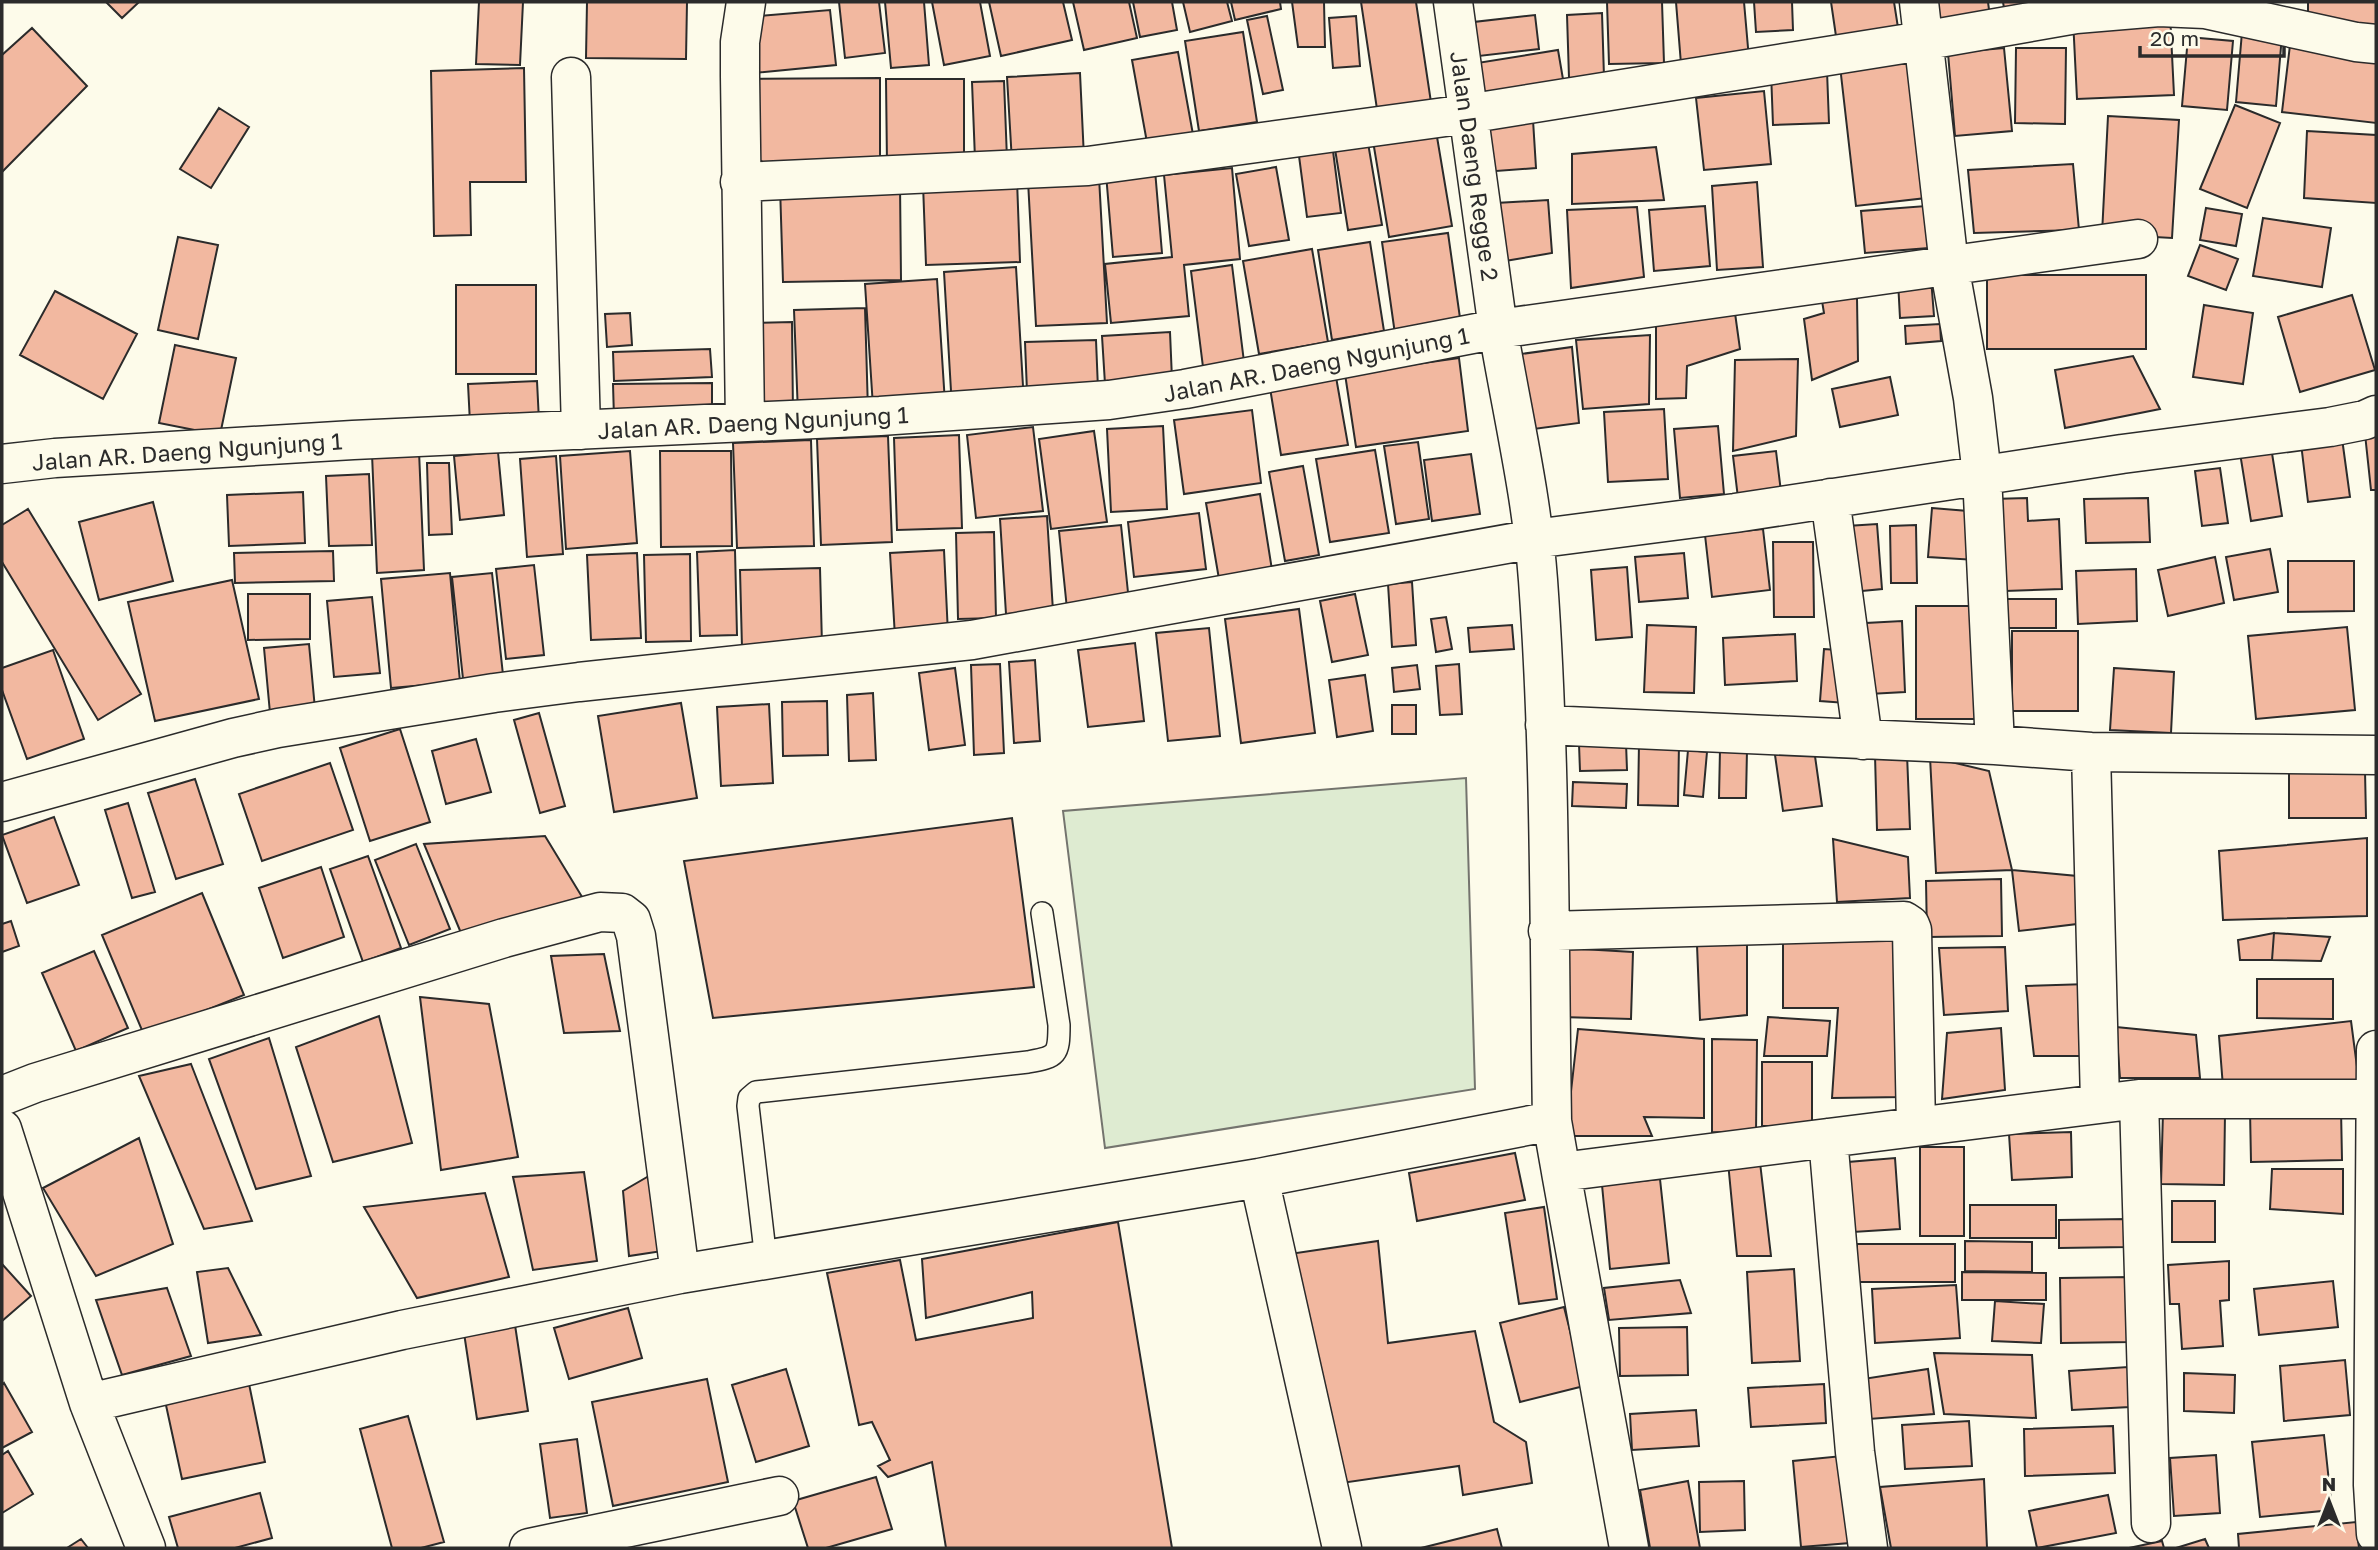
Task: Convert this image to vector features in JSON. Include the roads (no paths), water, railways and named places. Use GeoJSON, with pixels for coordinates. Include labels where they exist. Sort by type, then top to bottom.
{"type":"FeatureCollection","features":[{"type":"Feature","properties":{"kind":"street","name":"Jalan Daeng Regge 2"},"geometry":{"type":"LineString","coordinates":[[1453,2],[1498,329],[1534,539],[1545,725],[1552,1121],[1629,1548]]}},
{"type":"Feature","properties":{"kind":"street"},"geometry":{"type":"LineString","coordinates":[[1919,2],[1949,265],[1973,398],[1982,475],[1995,745]]}},
{"type":"Feature","properties":{"kind":"street"},"geometry":{"type":"LineString","coordinates":[[745,422],[740,76],[756,4]]}},
{"type":"Feature","properties":{"kind":"street"},"geometry":{"type":"LineString","coordinates":[[740,183],[1088,166],[1467,114],[2076,14],[2185,7],[2376,44]]}},
{"type":"Feature","properties":{"kind":"street"},"geometry":{"type":"LineString","coordinates":[[571,77],[581,430]]}},
{"type":"Feature","properties":{"kind":"street","name":"Jalan AR. Daeng Ngunjung 1"},"geometry":{"type":"LineString","coordinates":[[2,464],[109,454],[880,416],[1149,396],[1498,329],[2138,239]]}},
{"type":"Feature","properties":{"kind":"street"},"geometry":{"type":"LineString","coordinates":[[2,802],[278,728],[579,682],[972,640],[1534,539],[1735,513],[2161,448],[2330,427],[2376,415]]}},
{"type":"Feature","properties":{"kind":"street"},"geometry":{"type":"LineString","coordinates":[[1830,498],[1863,740]]}},
{"type":"Feature","properties":{"kind":"street"},"geometry":{"type":"LineString","coordinates":[[1545,725],[1995,745],[2091,752],[2376,755]]}},
{"type":"Feature","properties":{"kind":"street"},"geometry":{"type":"LineString","coordinates":[[2091,752],[2101,1102]]}},
{"type":"Feature","properties":{"kind":"street"},"geometry":{"type":"LineString","coordinates":[[2,1096],[35,1083],[504,938],[600,912],[622,913],[631,920],[636,936],[680,1274]]}},
{"type":"Feature","properties":{"kind":"street"},"geometry":{"type":"LineString","coordinates":[[1548,931],[1908,923],[1912,930],[1916,1126]]}},
{"type":"Feature","properties":{"kind":"street"},"geometry":{"type":"LineString","coordinates":[[2376,1050],[2373,1485],[2376,1534]]}},
{"type":"Feature","properties":{"kind":"street"},"geometry":{"type":"LineString","coordinates":[[2139,1099],[2151,1523]]}},
{"type":"Feature","properties":{"kind":"street"},"geometry":{"type":"LineString","coordinates":[[1561,1172],[2101,1102],[2139,1099],[2375,1099]]}},
{"type":"Feature","properties":{"kind":"street"},"geometry":{"type":"LineString","coordinates":[[89,1403],[402,1330],[680,1274],[1259,1178],[1552,1121]]}},
{"type":"Feature","properties":{"kind":"street"},"geometry":{"type":"LineString","coordinates":[[2,1129],[89,1403],[146,1548]]}},
{"type":"Feature","properties":{"kind":"street"},"geometry":{"type":"LineString","coordinates":[[1828,1138],[1855,1452],[1868,1548]]}},
{"type":"Feature","properties":{"kind":"street"},"geometry":{"type":"LineString","coordinates":[[1259,1178],[1342,1548]]}},
{"type":"Feature","properties":{"kind":"street"},"geometry":{"type":"LineString","coordinates":[[529,1548],[779,1496]]}},
{"type":"Feature","properties":{"kind":"lane"},"geometry":{"type":"LineString","coordinates":[[766,1260],[749,1098],[756,1092],[1028,1062],[1052,1057],[1059,1043],[1059,1025],[1042,913]]}}]}
